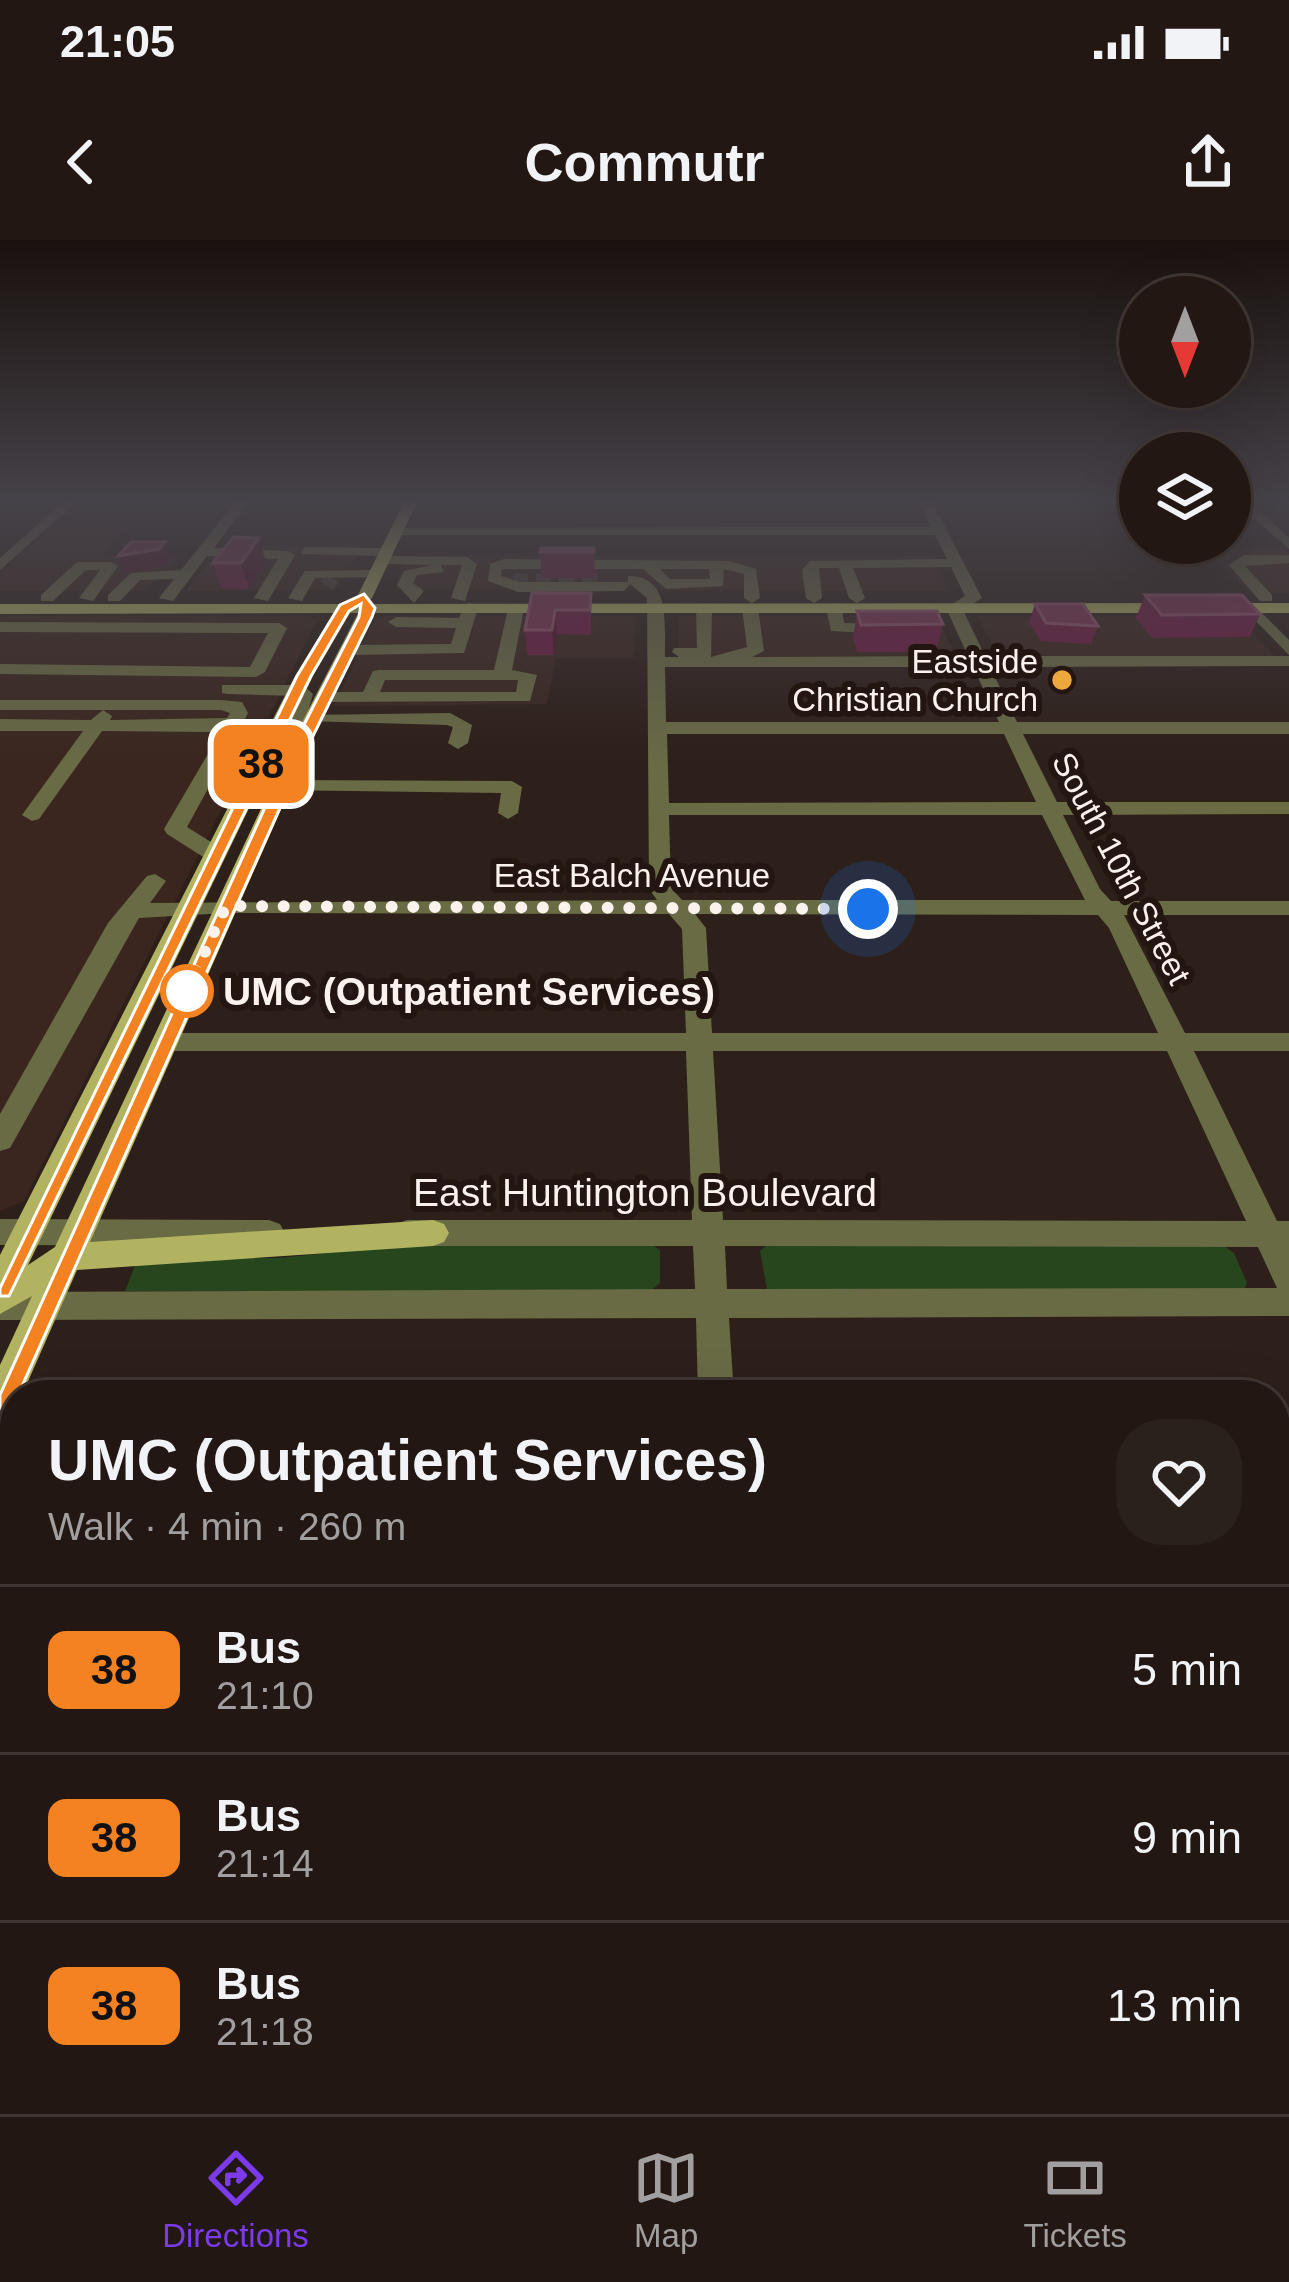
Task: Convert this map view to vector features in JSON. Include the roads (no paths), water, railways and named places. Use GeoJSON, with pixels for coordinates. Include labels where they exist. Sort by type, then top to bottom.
{"type":"FeatureCollection","features":[{"type":"Feature","properties":{"kind":"main road"},"geometry":{"type":"LineString","coordinates":[[1,1290],[14,1232],[190,907],[297,689],[369,587]]}},
{"type":"Feature","properties":{"kind":"main road"},"geometry":{"type":"LineString","coordinates":[[0,609],[87,598],[299,594],[404,610],[465,610],[506,590],[533,587]]}},
{"type":"Feature","properties":{"kind":"main road"},"geometry":{"type":"LineString","coordinates":[[641,587],[655,603],[751,603],[958,616],[1289,598]]}},
{"type":"Feature","properties":{"kind":"main road"},"geometry":{"type":"LineString","coordinates":[[506,590],[704,608],[812,590],[958,616]]}},
{"type":"Feature","properties":{"kind":"main road"},"geometry":{"type":"LineString","coordinates":[[0,598],[49,604],[359,605]]}},
{"type":"Feature","properties":{"kind":"main road"},"geometry":{"type":"LineString","coordinates":[[1259,603],[1289,608]]}},
{"type":"Feature","properties":{"kind":"main road"},"geometry":{"type":"LineString","coordinates":[[11,1380],[297,752],[349,650],[359,605]]}},
{"type":"Feature","properties":{"kind":"main road"},"geometry":{"type":"LineString","coordinates":[[1,1290],[72,1244],[433,1233]]}},
{"type":"Feature","properties":{"kind":"street"},"geometry":{"type":"LineString","coordinates":[[0,665],[63,587]]}},
{"type":"Feature","properties":{"kind":"street"},"geometry":{"type":"LineString","coordinates":[[87,598],[95,587]]}},
{"type":"Feature","properties":{"kind":"street"},"geometry":{"type":"LineString","coordinates":[[114,598],[125,587]]}},
{"type":"Feature","properties":{"kind":"street"},"geometry":{"type":"LineString","coordinates":[[167,598],[175,587]]}},
{"type":"Feature","properties":{"kind":"street"},"geometry":{"type":"LineString","coordinates":[[262,598],[268,587]]}},
{"type":"Feature","properties":{"kind":"street"},"geometry":{"type":"LineString","coordinates":[[299,594],[313,587]]}},
{"type":"Feature","properties":{"kind":"street"},"geometry":{"type":"LineString","coordinates":[[380,650],[416,591],[408,587]]}},
{"type":"Feature","properties":{"kind":"street"},"geometry":{"type":"LineString","coordinates":[[349,650],[458,649],[467,587]]}},
{"type":"Feature","properties":{"kind":"street"},"geometry":{"type":"LineString","coordinates":[[656,657],[706,652],[744,656],[756,651],[751,587]]}},
{"type":"Feature","properties":{"kind":"street"},"geometry":{"type":"LineString","coordinates":[[812,590],[823,587]]}},
{"type":"Feature","properties":{"kind":"street"},"geometry":{"type":"LineString","coordinates":[[853,587],[857,598]]}},
{"type":"Feature","properties":{"kind":"street","name":"South 10th Street"},"geometry":{"type":"LineString","coordinates":[[957,587],[958,616],[1050,809],[1090,892],[1120,925],[1175,1042],[1279,1234],[1289,1278]]}},
{"type":"Feature","properties":{"kind":"street"},"geometry":{"type":"LineString","coordinates":[[1249,587],[1289,650]]}},
{"type":"Feature","properties":{"kind":"street"},"geometry":{"type":"LineString","coordinates":[[502,675],[506,590]]}},
{"type":"Feature","properties":{"kind":"street"},"geometry":{"type":"LineString","coordinates":[[655,603],[660,889],[694,928],[716,1380]]}},
{"type":"Feature","properties":{"kind":"street"},"geometry":{"type":"LineString","coordinates":[[704,608],[706,652]]}},
{"type":"Feature","properties":{"kind":"street"},"geometry":{"type":"LineString","coordinates":[[834,608],[843,662]]}},
{"type":"Feature","properties":{"kind":"street"},"geometry":{"type":"LineString","coordinates":[[404,610],[465,610]]}},
{"type":"Feature","properties":{"kind":"street"},"geometry":{"type":"LineString","coordinates":[[0,627],[33,627],[54,648],[99,649],[130,665],[297,689],[304,700],[291,736],[297,752]]}},
{"type":"Feature","properties":{"kind":"street"},"geometry":{"type":"LineString","coordinates":[[837,628],[921,629]]}},
{"type":"Feature","properties":{"kind":"street"},"geometry":{"type":"LineString","coordinates":[[0,665],[54,648],[99,649],[221,705],[236,706],[239,713],[234,722],[210,725],[0,725]]}},
{"type":"Feature","properties":{"kind":"street"},"geometry":{"type":"LineString","coordinates":[[0,688],[130,665],[181,650],[226,650],[181,650],[0,705]]}},
{"type":"Feature","properties":{"kind":"street"},"geometry":{"type":"LineString","coordinates":[[656,657],[771,655],[843,662],[1289,661]]}},
{"type":"Feature","properties":{"kind":"street"},"geometry":{"type":"LineString","coordinates":[[32,815],[96,725],[130,665]]}},
{"type":"Feature","properties":{"kind":"street"},"geometry":{"type":"LineString","coordinates":[[328,688],[524,697],[528,675],[379,675],[373,688]]}},
{"type":"Feature","properties":{"kind":"street"},"geometry":{"type":"LineString","coordinates":[[313,719],[450,719],[463,725],[458,743]]}},
{"type":"Feature","properties":{"kind":"street"},"geometry":{"type":"LineString","coordinates":[[657,728],[1289,728]]}},
{"type":"Feature","properties":{"kind":"street"},"geometry":{"type":"LineString","coordinates":[[216,855],[175,829],[219,751],[270,745]]}},
{"type":"Feature","properties":{"kind":"street"},"geometry":{"type":"LineString","coordinates":[[282,786],[512,787],[508,813]]}},
{"type":"Feature","properties":{"kind":"street"},"geometry":{"type":"LineString","coordinates":[[658,809],[1289,808]]}},
{"type":"Feature","properties":{"kind":"street"},"geometry":{"type":"LineString","coordinates":[[0,1140],[120,923],[155,881]]}},
{"type":"Feature","properties":{"kind":"street","name":"East Balch Avenue"},"geometry":{"type":"LineString","coordinates":[[132,910],[226,906],[1289,908]]}},
{"type":"Feature","properties":{"kind":"street"},"geometry":{"type":"LineString","coordinates":[[164,1042],[1289,1042]]}},
{"type":"Feature","properties":{"kind":"street"},"geometry":{"type":"LineString","coordinates":[[14,1232],[72,1244]]}},
{"type":"Feature","properties":{"kind":"street","name":"East Huntington Boulevard"},"geometry":{"type":"LineString","coordinates":[[433,1233],[1279,1234]]}},
{"type":"Feature","properties":{"kind":"street"},"geometry":{"type":"LineString","coordinates":[[1,1290],[44,1306],[1289,1302]]}},
{"type":"Feature","properties":{"kind":"place","name":"Eastside Christian Church"},"geometry":{"type":"Point","coordinates":[1062,680]}},
{"type":"Feature","properties":{"kind":"place","name":"UMC (Outpatient Services)"},"geometry":{"type":"Point","coordinates":[187,991]}}]}
